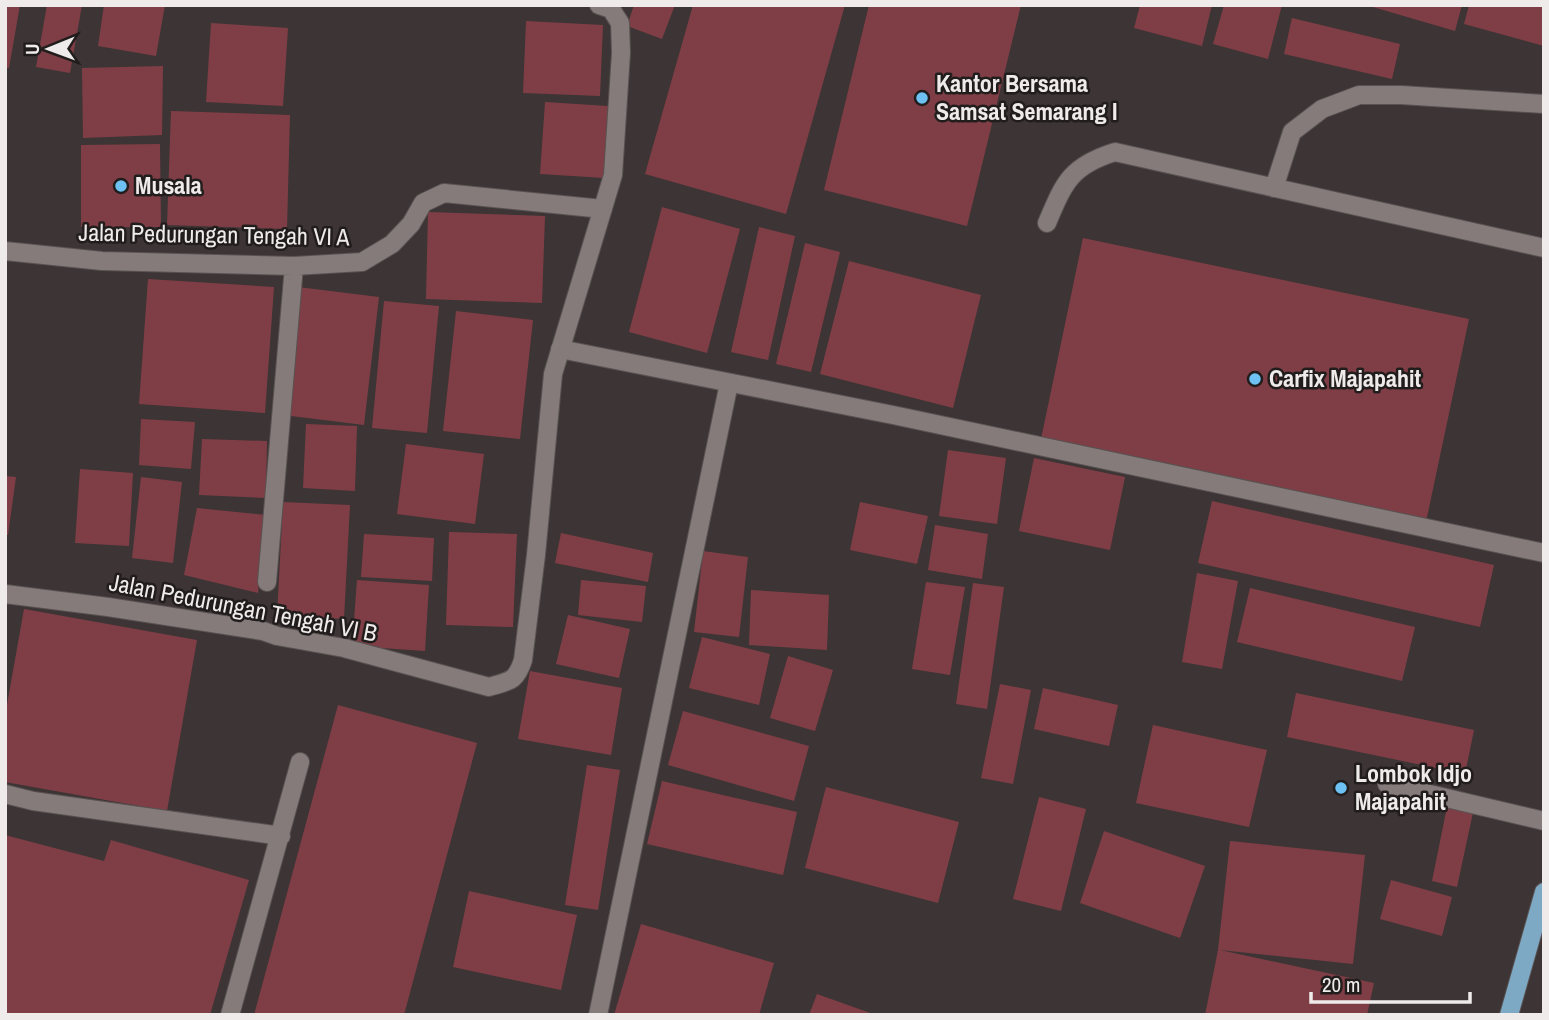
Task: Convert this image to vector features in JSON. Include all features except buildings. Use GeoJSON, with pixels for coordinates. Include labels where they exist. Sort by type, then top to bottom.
{"type":"FeatureCollection","features":[{"type":"Feature","properties":{"kind":"main road"},"geometry":{"type":"LineString","coordinates":[[1509,1015],[1544,892]]}},
{"type":"Feature","properties":{"kind":"street"},"geometry":{"type":"LineString","coordinates":[[605,7],[620,23],[621,53],[613,175],[561,348],[1544,553]]}},
{"type":"Feature","properties":{"kind":"street"},"geometry":{"type":"LineString","coordinates":[[1273,188],[1292,132],[1322,109],[1360,95],[1544,104]]}},
{"type":"Feature","properties":{"kind":"street"},"geometry":{"type":"LineString","coordinates":[[1047,223],[1064,183],[1090,160],[1115,152],[1544,248]]}},
{"type":"Feature","properties":{"kind":"street","name":"Jalan Pedurungan Tengah VI A"},"geometry":{"type":"LineString","coordinates":[[5,251],[102,261],[294,266],[362,262],[392,244],[411,224],[423,203],[444,193],[603,209]]}},
{"type":"Feature","properties":{"kind":"street"},"geometry":{"type":"LineString","coordinates":[[267,582],[294,266]]}},
{"type":"Feature","properties":{"kind":"street","name":"Jalan Pedurungan Tengah VI B"},"geometry":{"type":"LineString","coordinates":[[5,594],[263,631],[344,648],[488,687],[510,681],[518,674],[523,660],[553,374],[561,348]]}},
{"type":"Feature","properties":{"kind":"street"},"geometry":{"type":"LineString","coordinates":[[598,1015],[729,383]]}},
{"type":"Feature","properties":{"kind":"street"},"geometry":{"type":"LineString","coordinates":[[230,1015],[300,762]]}},
{"type":"Feature","properties":{"kind":"street"},"geometry":{"type":"LineString","coordinates":[[1387,784],[1544,821]]}},
{"type":"Feature","properties":{"kind":"street"},"geometry":{"type":"LineString","coordinates":[[5,794],[33,801],[281,836]]}},
{"type":"Feature","properties":{"kind":"place","name":"Kantor Bersama Samsat Semarang I"},"geometry":{"type":"Point","coordinates":[922,98]}},
{"type":"Feature","properties":{"kind":"place","name":"Musala"},"geometry":{"type":"Point","coordinates":[121,186]}},
{"type":"Feature","properties":{"kind":"place","name":"Carfix Majapahit"},"geometry":{"type":"Point","coordinates":[1255,379]}},
{"type":"Feature","properties":{"kind":"place","name":"Lombok Idjo Majapahit"},"geometry":{"type":"Point","coordinates":[1341,788]}}]}
